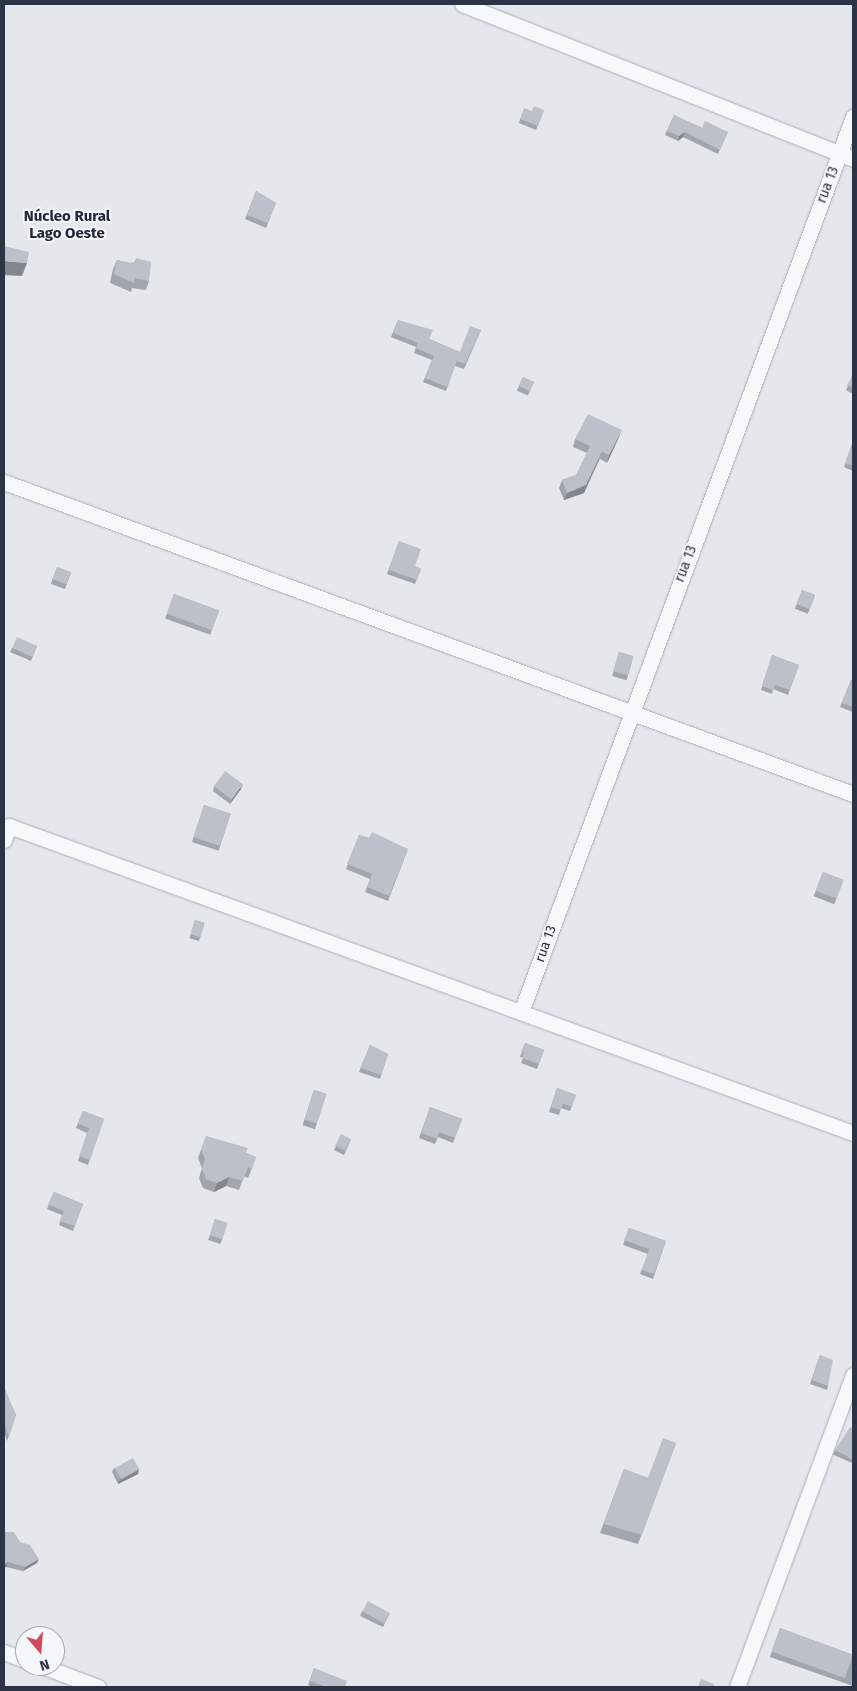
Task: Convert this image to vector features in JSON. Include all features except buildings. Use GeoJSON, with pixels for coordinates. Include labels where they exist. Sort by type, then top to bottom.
{"type":"FeatureCollection","features":[{"type":"Feature","properties":{"kind":"street"},"geometry":{"type":"LineString","coordinates":[[462,4],[846,157]]}},
{"type":"Feature","properties":{"kind":"street","name":"rua 13"},"geometry":{"type":"LineString","coordinates":[[521,1012],[631,712],[846,157],[853,117]]}},
{"type":"Feature","properties":{"kind":"street"},"geometry":{"type":"LineString","coordinates":[[4,482],[853,794]]}},
{"type":"Feature","properties":{"kind":"street"},"geometry":{"type":"LineString","coordinates":[[4,840],[9,826],[853,1133]]}},
{"type":"Feature","properties":{"kind":"street"},"geometry":{"type":"LineString","coordinates":[[737,1687],[853,1375]]}},
{"type":"Feature","properties":{"kind":"street"},"geometry":{"type":"LineString","coordinates":[[65,1675],[98,1687]]}},
{"type":"Feature","properties":{"kind":"district","name":"Núcleo Rural Lago Oeste"},"geometry":{"type":"Point","coordinates":[67,224]}}]}
